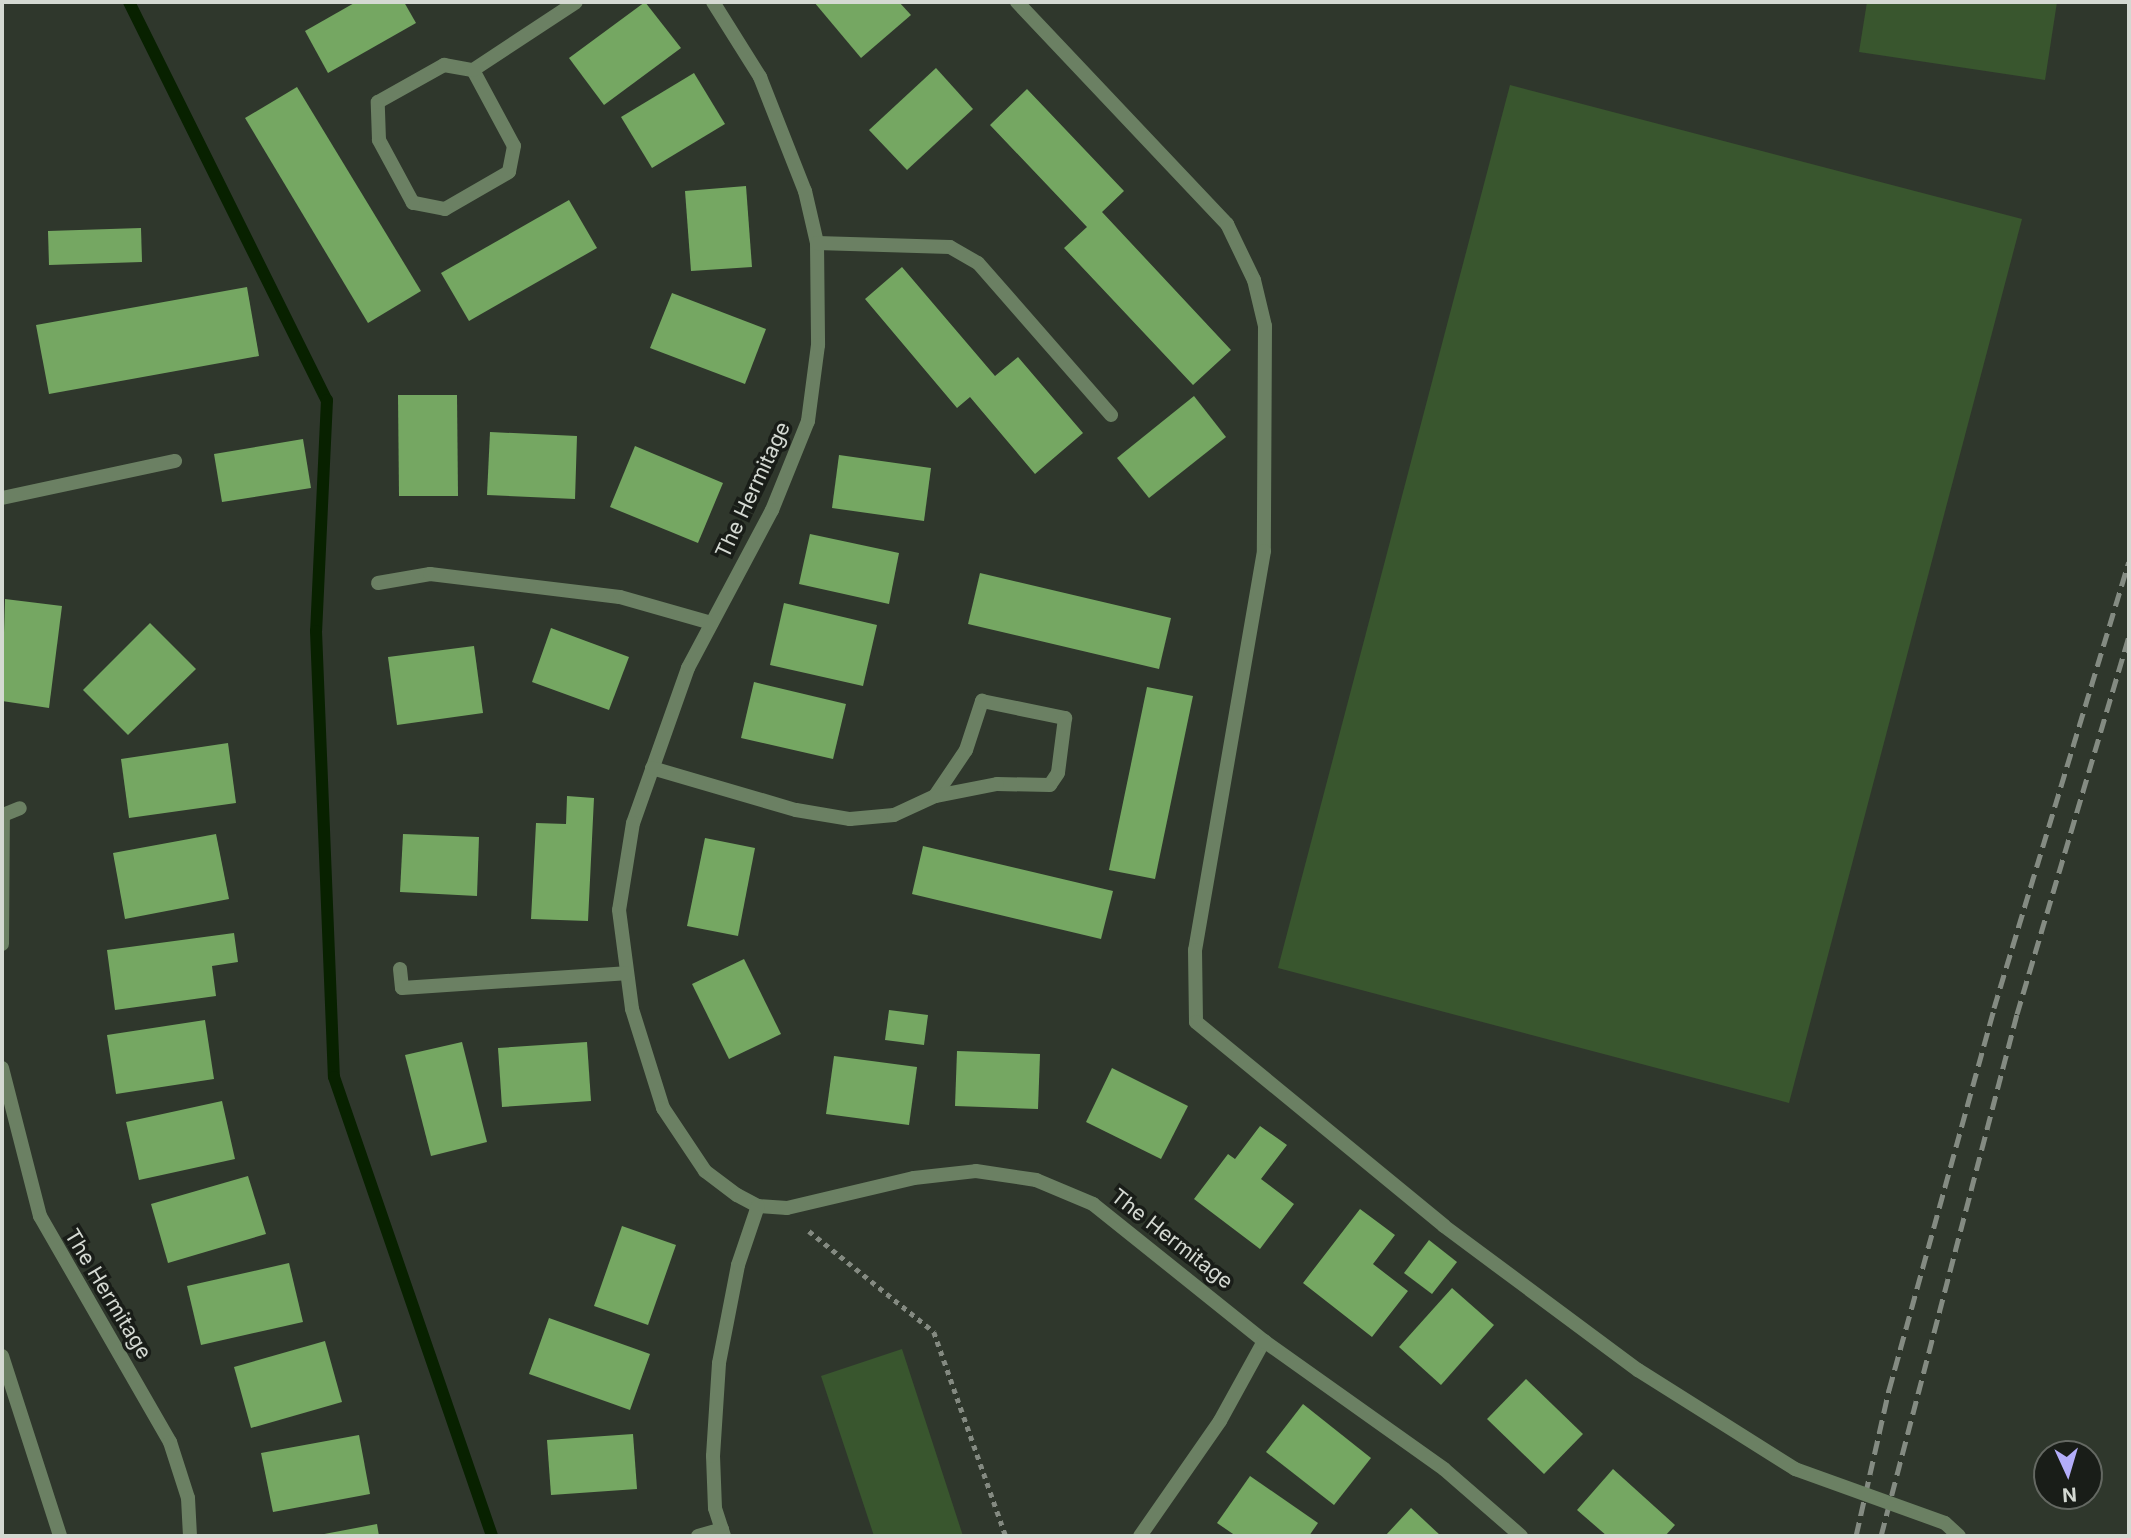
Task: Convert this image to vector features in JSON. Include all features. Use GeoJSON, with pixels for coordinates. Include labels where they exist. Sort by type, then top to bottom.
{"type":"FeatureCollection","features":[{"type":"Feature","properties":{"kind":"street"},"geometry":{"type":"LineString","coordinates":[[473,70],[514,146],[509,172],[445,209],[413,203],[379,140],[378,102],[444,65],[473,70],[576,2]]}},
{"type":"Feature","properties":{"kind":"street","name":"The Hermitage"},"geometry":{"type":"LineString","coordinates":[[713,2],[781,121],[817,243],[818,345],[808,421],[772,510],[711,623],[652,768],[623,867],[619,910],[625,973],[663,1108],[705,1171],[758,1206],[787,1208],[914,1178],[976,1171],[1036,1180],[1094,1204],[1264,1341],[1444,1469],[1521,1536]]}},
{"type":"Feature","properties":{"kind":"street"},"geometry":{"type":"LineString","coordinates":[[1017,2],[1227,224],[1254,280],[1265,326],[1264,551],[1195,950],[1196,1022],[1476,1250],[1638,1370],[1795,1469],[1945,1524],[1959,1536]]}},
{"type":"Feature","properties":{"kind":"street"},"geometry":{"type":"LineString","coordinates":[[817,243],[950,247],[978,264],[1111,415]]}},
{"type":"Feature","properties":{"kind":"street"},"geometry":{"type":"LineString","coordinates":[[2,498],[175,461]]}},
{"type":"Feature","properties":{"kind":"street"},"geometry":{"type":"LineString","coordinates":[[378,583],[430,573],[620,597],[711,623]]}},
{"type":"Feature","properties":{"kind":"street"},"geometry":{"type":"LineString","coordinates":[[652,768],[729,793],[850,819],[894,815],[935,796],[997,784],[1050,785],[1058,773],[1065,718],[982,701],[966,750],[935,796]]}},
{"type":"Feature","properties":{"kind":"street"},"geometry":{"type":"LineString","coordinates":[[2,944],[3,815],[20,808]]}},
{"type":"Feature","properties":{"kind":"street"},"geometry":{"type":"LineString","coordinates":[[400,969],[402,988],[625,973]]}},
{"type":"Feature","properties":{"kind":"street","name":"The Hermitage"},"geometry":{"type":"LineString","coordinates":[[2,1068],[40,1216],[79,1294],[165,1431],[188,1497],[190,1536]]}},
{"type":"Feature","properties":{"kind":"street"},"geometry":{"type":"LineString","coordinates":[[698,1536],[723,1533],[713,1456],[719,1363],[738,1265],[758,1206]]}},
{"type":"Feature","properties":{"kind":"street"},"geometry":{"type":"LineString","coordinates":[[1140,1536],[1220,1421],[1264,1341]]}},
{"type":"Feature","properties":{"kind":"street"},"geometry":{"type":"LineString","coordinates":[[2,1356],[60,1536]]}},
{"type":"Feature","properties":{"kind":"path"},"geometry":{"type":"LineString","coordinates":[[787,1208],[825,1249],[934,1332],[1006,1536]]}},
{"type":"Feature","properties":{"kind":"green space"},"geometry":{"type":"Polygon","coordinates":[[[1867,2],[2057,2],[2045,80],[1859,52],[1867,2]]]}},
{"type":"Feature","properties":{"kind":"green space"},"geometry":{"type":"Polygon","coordinates":[[[1510,85],[2022,219],[1789,1103],[1278,968],[1510,85]]]}},
{"type":"Feature","properties":{"kind":"green space"},"geometry":{"type":"Polygon","coordinates":[[[902,1349],[963,1536],[874,1536],[821,1376],[902,1349]]]}},
{"type":"Feature","properties":{"kind":"building"},"geometry":{"type":"Polygon","coordinates":[[[356,2],[404,2],[416,23],[328,73],[305,31],[356,2]]]}},
{"type":"Feature","properties":{"kind":"building"},"geometry":{"type":"Polygon","coordinates":[[[645,2],[681,48],[604,105],[569,58],[645,2]]]}},
{"type":"Feature","properties":{"kind":"building"},"geometry":{"type":"Polygon","coordinates":[[[814,2],[899,2],[911,15],[861,58],[814,2]]]}},
{"type":"Feature","properties":{"kind":"building"},"geometry":{"type":"Polygon","coordinates":[[[936,68],[973,109],[907,170],[869,130],[936,68]]]}},
{"type":"Feature","properties":{"kind":"building"},"geometry":{"type":"Polygon","coordinates":[[[694,73],[725,124],[652,168],[621,117],[694,73]]]}},
{"type":"Feature","properties":{"kind":"building"},"geometry":{"type":"Polygon","coordinates":[[[297,87],[421,291],[368,323],[245,118],[297,87]]]}},
{"type":"Feature","properties":{"kind":"building"},"geometry":{"type":"Polygon","coordinates":[[[1027,89],[1124,191],[1102,212],[1231,350],[1193,385],[1064,248],[1087,227],[990,125],[1027,89]]]}},
{"type":"Feature","properties":{"kind":"building"},"geometry":{"type":"Polygon","coordinates":[[[746,186],[752,267],[691,271],[685,191],[746,186]]]}},
{"type":"Feature","properties":{"kind":"building"},"geometry":{"type":"Polygon","coordinates":[[[569,200],[597,248],[469,321],[441,273],[569,200]]]}},
{"type":"Feature","properties":{"kind":"building"},"geometry":{"type":"Polygon","coordinates":[[[141,228],[142,262],[49,265],[48,231],[141,228]]]}},
{"type":"Feature","properties":{"kind":"building"},"geometry":{"type":"Polygon","coordinates":[[[902,267],[995,376],[1018,357],[1083,433],[1035,474],[970,397],[957,408],[865,299],[902,267]]]}},
{"type":"Feature","properties":{"kind":"building"},"geometry":{"type":"Polygon","coordinates":[[[247,287],[259,356],[49,394],[36,325],[247,287]]]}},
{"type":"Feature","properties":{"kind":"building"},"geometry":{"type":"Polygon","coordinates":[[[672,293],[766,329],[745,384],[650,348],[672,293]]]}},
{"type":"Feature","properties":{"kind":"building"},"geometry":{"type":"Polygon","coordinates":[[[398,395],[457,395],[458,496],[399,496],[398,395]]]}},
{"type":"Feature","properties":{"kind":"building"},"geometry":{"type":"Polygon","coordinates":[[[1194,396],[1226,437],[1149,498],[1117,458],[1194,396]]]}},
{"type":"Feature","properties":{"kind":"building"},"geometry":{"type":"Polygon","coordinates":[[[490,432],[577,436],[575,499],[487,495],[490,432]]]}},
{"type":"Feature","properties":{"kind":"building"},"geometry":{"type":"Polygon","coordinates":[[[303,439],[311,488],[222,502],[214,454],[303,439]]]}},
{"type":"Feature","properties":{"kind":"building"},"geometry":{"type":"Polygon","coordinates":[[[635,446],[723,483],[698,543],[610,507],[635,446]]]}},
{"type":"Feature","properties":{"kind":"building"},"geometry":{"type":"Polygon","coordinates":[[[839,455],[931,468],[924,521],[832,508],[839,455]]]}},
{"type":"Feature","properties":{"kind":"building"},"geometry":{"type":"Polygon","coordinates":[[[810,534],[899,553],[889,604],[799,584],[810,534]]]}},
{"type":"Feature","properties":{"kind":"building"},"geometry":{"type":"Polygon","coordinates":[[[980,573],[1171,618],[1159,669],[968,624],[980,573]]]}},
{"type":"Feature","properties":{"kind":"building"},"geometry":{"type":"Polygon","coordinates":[[[5,599],[62,606],[49,708],[2,701],[5,599]]]}},
{"type":"Feature","properties":{"kind":"building"},"geometry":{"type":"Polygon","coordinates":[[[784,603],[877,625],[863,686],[770,665],[784,603]]]}},
{"type":"Feature","properties":{"kind":"building"},"geometry":{"type":"Polygon","coordinates":[[[150,623],[196,669],[128,735],[83,690],[150,623]]]}},
{"type":"Feature","properties":{"kind":"building"},"geometry":{"type":"Polygon","coordinates":[[[551,628],[629,657],[609,710],[532,682],[551,628]]]}},
{"type":"Feature","properties":{"kind":"building"},"geometry":{"type":"Polygon","coordinates":[[[474,646],[483,713],[397,725],[388,657],[474,646]]]}},
{"type":"Feature","properties":{"kind":"building"},"geometry":{"type":"Polygon","coordinates":[[[754,682],[846,704],[833,759],[741,738],[754,682]]]}},
{"type":"Feature","properties":{"kind":"building"},"geometry":{"type":"Polygon","coordinates":[[[1147,687],[1193,696],[1155,879],[1109,870],[1147,687]]]}},
{"type":"Feature","properties":{"kind":"building"},"geometry":{"type":"Polygon","coordinates":[[[228,743],[236,803],[129,818],[121,759],[228,743]]]}},
{"type":"Feature","properties":{"kind":"building"},"geometry":{"type":"Polygon","coordinates":[[[567,796],[594,798],[588,921],[531,919],[536,823],[566,824],[567,796]]]}},
{"type":"Feature","properties":{"kind":"building"},"geometry":{"type":"Polygon","coordinates":[[[216,834],[229,899],[125,919],[113,853],[216,834]]]}},
{"type":"Feature","properties":{"kind":"building"},"geometry":{"type":"Polygon","coordinates":[[[403,834],[479,837],[477,896],[400,892],[403,834]]]}},
{"type":"Feature","properties":{"kind":"building"},"geometry":{"type":"Polygon","coordinates":[[[705,838],[755,848],[738,936],[687,926],[705,838]]]}},
{"type":"Feature","properties":{"kind":"building"},"geometry":{"type":"Polygon","coordinates":[[[923,846],[1113,891],[1101,939],[912,894],[923,846]]]}},
{"type":"Feature","properties":{"kind":"building"},"geometry":{"type":"Polygon","coordinates":[[[234,933],[238,962],[212,966],[216,996],[115,1010],[107,950],[234,933]]]}},
{"type":"Feature","properties":{"kind":"building"},"geometry":{"type":"Polygon","coordinates":[[[744,959],[781,1034],[729,1059],[692,984],[744,959]]]}},
{"type":"Feature","properties":{"kind":"building"},"geometry":{"type":"Polygon","coordinates":[[[889,1010],[928,1015],[924,1045],[885,1040],[889,1010]]]}},
{"type":"Feature","properties":{"kind":"building"},"geometry":{"type":"Polygon","coordinates":[[[205,1020],[214,1079],[116,1094],[107,1035],[205,1020]]]}},
{"type":"Feature","properties":{"kind":"building"},"geometry":{"type":"Polygon","coordinates":[[[462,1042],[487,1142],[431,1156],[405,1055],[462,1042]]]}},
{"type":"Feature","properties":{"kind":"building"},"geometry":{"type":"Polygon","coordinates":[[[587,1042],[591,1101],[502,1107],[498,1048],[587,1042]]]}},
{"type":"Feature","properties":{"kind":"building"},"geometry":{"type":"Polygon","coordinates":[[[957,1051],[1040,1054],[1038,1109],[955,1106],[957,1051]]]}},
{"type":"Feature","properties":{"kind":"building"},"geometry":{"type":"Polygon","coordinates":[[[834,1056],[917,1067],[909,1125],[826,1114],[834,1056]]]}},
{"type":"Feature","properties":{"kind":"building"},"geometry":{"type":"Polygon","coordinates":[[[1112,1068],[1188,1106],[1161,1159],[1086,1122],[1112,1068]]]}},
{"type":"Feature","properties":{"kind":"building"},"geometry":{"type":"Polygon","coordinates":[[[222,1101],[235,1159],[139,1180],[126,1122],[222,1101]]]}},
{"type":"Feature","properties":{"kind":"building"},"geometry":{"type":"Polygon","coordinates":[[[1260,1126],[1287,1145],[1261,1179],[1294,1204],[1260,1249],[1194,1199],[1228,1154],[1235,1159],[1260,1126]]]}},
{"type":"Feature","properties":{"kind":"building"},"geometry":{"type":"Polygon","coordinates":[[[248,1176],[266,1234],[168,1263],[151,1204],[248,1176]]]}},
{"type":"Feature","properties":{"kind":"building"},"geometry":{"type":"Polygon","coordinates":[[[1360,1209],[1395,1235],[1373,1264],[1408,1291],[1372,1337],[1303,1283],[1360,1209]]]}},
{"type":"Feature","properties":{"kind":"building"},"geometry":{"type":"Polygon","coordinates":[[[622,1226],[676,1245],[648,1325],[594,1306],[622,1226]]]}},
{"type":"Feature","properties":{"kind":"building"},"geometry":{"type":"Polygon","coordinates":[[[1429,1240],[1457,1262],[1432,1294],[1404,1273],[1429,1240]]]}},
{"type":"Feature","properties":{"kind":"building"},"geometry":{"type":"Polygon","coordinates":[[[289,1263],[303,1322],[201,1345],[187,1286],[289,1263]]]}},
{"type":"Feature","properties":{"kind":"building"},"geometry":{"type":"Polygon","coordinates":[[[1452,1288],[1494,1325],[1441,1385],[1399,1347],[1452,1288]]]}},
{"type":"Feature","properties":{"kind":"building"},"geometry":{"type":"Polygon","coordinates":[[[549,1318],[650,1354],[630,1410],[529,1374],[549,1318]]]}},
{"type":"Feature","properties":{"kind":"building"},"geometry":{"type":"Polygon","coordinates":[[[325,1341],[342,1402],[251,1428],[234,1367],[325,1341]]]}},
{"type":"Feature","properties":{"kind":"building"},"geometry":{"type":"Polygon","coordinates":[[[1526,1379],[1583,1434],[1544,1474],[1487,1419],[1526,1379]]]}},
{"type":"Feature","properties":{"kind":"building"},"geometry":{"type":"Polygon","coordinates":[[[1303,1404],[1371,1458],[1334,1505],[1266,1452],[1303,1404]]]}},
{"type":"Feature","properties":{"kind":"building"},"geometry":{"type":"Polygon","coordinates":[[[633,1434],[637,1489],[551,1495],[547,1440],[633,1434]]]}},
{"type":"Feature","properties":{"kind":"building"},"geometry":{"type":"Polygon","coordinates":[[[359,1435],[370,1494],[273,1512],[261,1453],[359,1435]]]}},
{"type":"Feature","properties":{"kind":"building"},"geometry":{"type":"Polygon","coordinates":[[[1613,1469],[1675,1525],[1665,1536],[1607,1536],[1577,1510],[1613,1469]]]}},
{"type":"Feature","properties":{"kind":"building"},"geometry":{"type":"Polygon","coordinates":[[[1250,1476],[1318,1523],[1309,1536],[1236,1536],[1217,1523],[1250,1476]]]}},
{"type":"Feature","properties":{"kind":"building"},"geometry":{"type":"Polygon","coordinates":[[[1411,1508],[1441,1536],[1385,1536],[1411,1508]]]}},
{"type":"Feature","properties":{"kind":"building"},"geometry":{"type":"Polygon","coordinates":[[[377,1524],[379,1536],[319,1536],[319,1535],[377,1524]]]}},
{"type":"Feature","properties":{"kind":"waterway"},"geometry":{"type":"LineString","coordinates":[[129,2],[327,400],[316,631],[334,1077],[492,1536]]}},
{"type":"Feature","properties":{"kind":"railway"},"geometry":{"type":"LineString","coordinates":[[1856,1536],[1889,1390],[1994,1008],[2129,562]]}},
{"type":"Feature","properties":{"kind":"railway"},"geometry":{"type":"LineString","coordinates":[[1881,1536],[2017,1014],[2129,637]]}}]}
